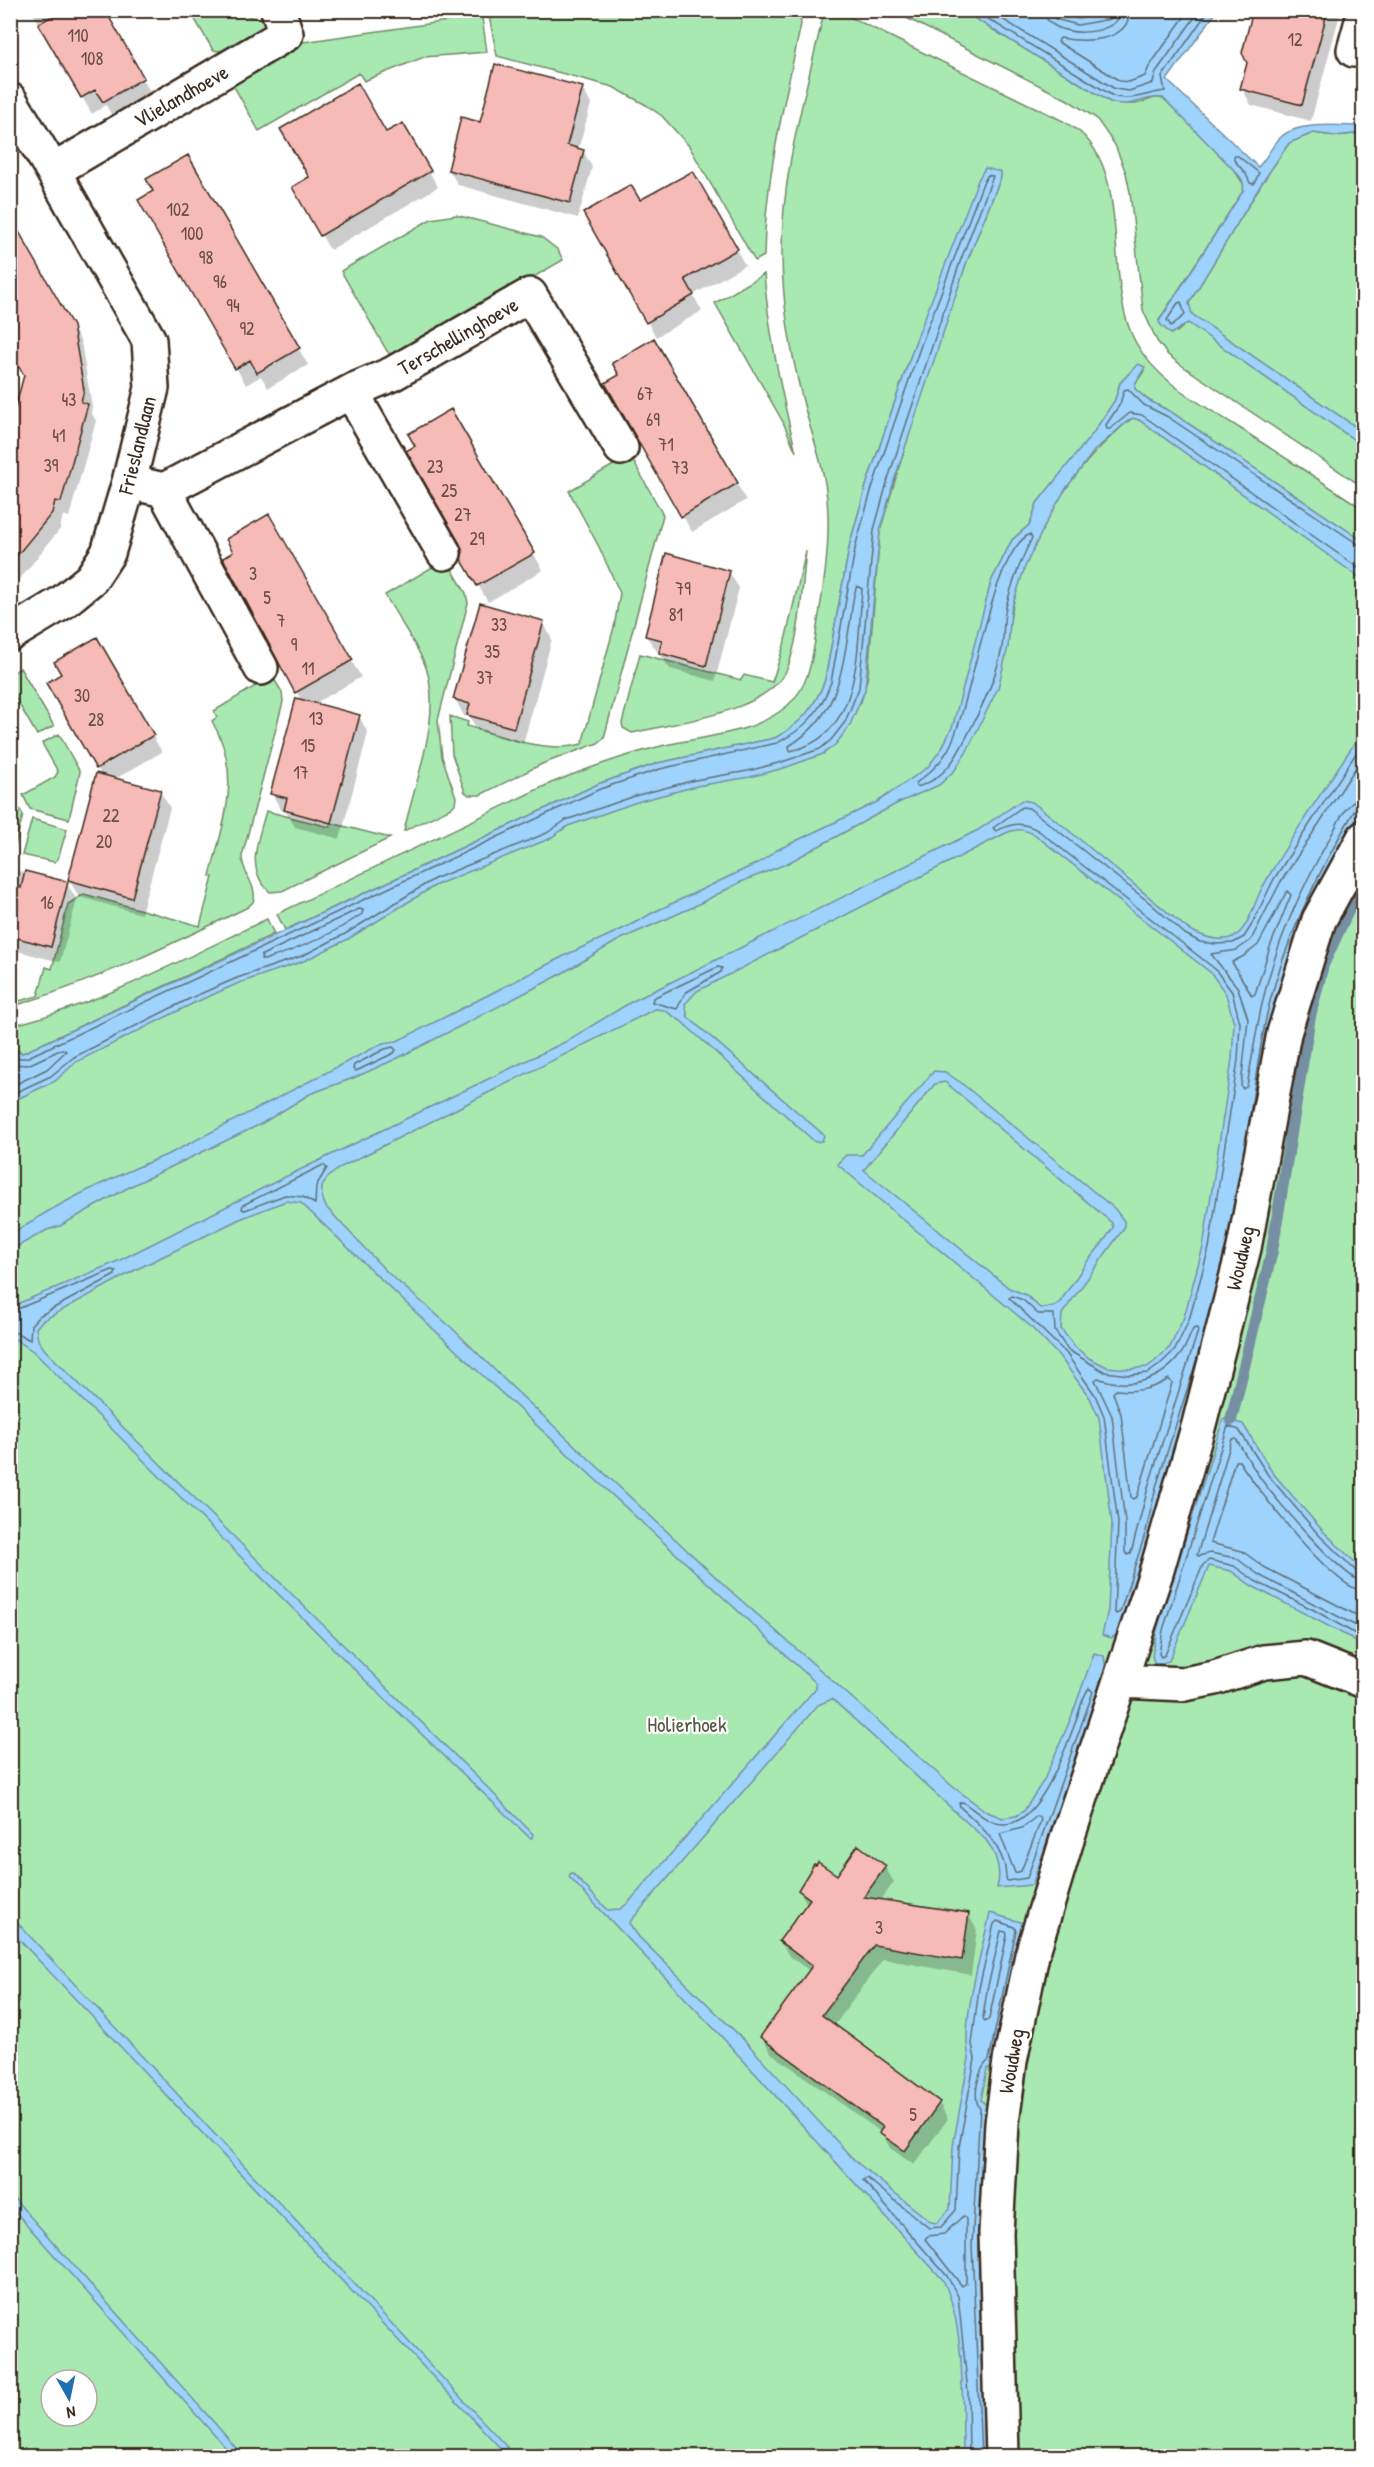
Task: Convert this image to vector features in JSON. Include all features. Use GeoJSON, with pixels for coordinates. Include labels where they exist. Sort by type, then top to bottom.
{"type":"FeatureCollection","features":[{"type":"Feature","properties":{"kind":"street","name":"Vlielandhoeve"},"geometry":{"type":"LineString","coordinates":[[53,171],[286,34],[278,10]]}},
{"type":"Feature","properties":{"kind":"street"},"geometry":{"type":"LineString","coordinates":[[1354,50],[1364,14]]}},
{"type":"Feature","properties":{"kind":"street","name":"Frieslandlaan"},"geometry":{"type":"LineString","coordinates":[[10,100],[149,340],[152,388],[129,482],[108,553],[91,579],[63,602],[10,634]]}},
{"type":"Feature","properties":{"kind":"street","name":"Terschellinghoeve"},"geometry":{"type":"LineString","coordinates":[[165,490],[354,390],[392,374],[530,295],[621,448]]}},
{"type":"Feature","properties":{"kind":"street"},"geometry":{"type":"LineString","coordinates":[[354,390],[362,411],[444,553]]}},
{"type":"Feature","properties":{"kind":"street"},"geometry":{"type":"LineString","coordinates":[[129,482],[165,490],[261,668]]}},
{"type":"Feature","properties":{"kind":"street","name":"Woudweg"},"geometry":{"type":"LineString","coordinates":[[1002,2457],[996,2233],[1005,2090],[1032,1955],[1156,1573],[1198,1424],[1244,1248],[1284,1033],[1319,920],[1364,838]]}},
{"type":"Feature","properties":{"kind":"street"},"geometry":{"type":"LineString","coordinates":[[1120,1681],[1184,1684],[1215,1678],[1264,1662],[1306,1658],[1364,1681]]}},
{"type":"Feature","properties":{"kind":"green space"},"geometry":{"type":"Polygon","coordinates":[[[190,11],[234,11],[255,18],[268,17],[270,25],[235,47],[220,51],[213,50],[190,11]]]}},
{"type":"Feature","properties":{"kind":"green space"},"geometry":{"type":"Polygon","coordinates":[[[481,11],[487,52],[424,57],[364,81],[359,73],[259,131],[232,83],[303,42],[448,21],[481,11]]]}},
{"type":"Feature","properties":{"kind":"green space"},"geometry":{"type":"Polygon","coordinates":[[[488,11],[799,11],[801,24],[772,168],[764,256],[755,261],[689,146],[662,116],[613,87],[497,56],[488,11]]]}},
{"type":"Feature","properties":{"kind":"green space","name":"Holierhoek"},"geometry":{"type":"Polygon","coordinates":[[[831,11],[838,11],[1063,121],[1082,134],[1097,154],[1107,178],[1126,319],[1145,357],[1156,370],[1197,402],[1363,509],[1363,541],[1171,412],[1148,400],[1135,389],[1135,384],[1144,371],[1138,364],[1120,383],[1115,400],[1093,434],[1037,503],[1030,524],[1012,540],[991,582],[973,654],[1008,647],[1010,619],[1018,587],[1026,563],[1049,516],[1063,493],[1095,453],[1133,418],[1139,420],[1363,579],[1363,2456],[11,2456],[11,1069],[610,797],[809,737],[861,702],[868,675],[880,531],[919,400],[966,264],[1001,177],[915,343],[866,486],[850,543],[825,680],[812,707],[800,721],[775,738],[658,763],[598,784],[285,930],[277,914],[565,777],[650,749],[729,733],[760,723],[787,706],[801,690],[806,680],[814,648],[826,563],[828,514],[823,474],[791,348],[782,272],[786,193],[796,133],[823,16],[831,11]]]}},
{"type":"Feature","properties":{"kind":"green space"},"geometry":{"type":"Polygon","coordinates":[[[893,11],[963,11],[1110,102],[1135,104],[1160,98],[1171,104],[1235,171],[1244,185],[1243,191],[1159,320],[1177,332],[1188,322],[1363,446],[1363,487],[1181,365],[1168,355],[1157,341],[1143,310],[1126,173],[1115,145],[1096,118],[1068,100],[893,11]]]}},
{"type":"Feature","properties":{"kind":"green space"},"geometry":{"type":"Polygon","coordinates":[[[1050,11],[1116,11],[1078,19],[1050,11]]]}},
{"type":"Feature","properties":{"kind":"green space"},"geometry":{"type":"Polygon","coordinates":[[[1313,133],[1335,136],[1363,133],[1363,432],[1191,314],[1189,303],[1289,143],[1313,133]]]}},
{"type":"Feature","properties":{"kind":"green space"},"geometry":{"type":"Polygon","coordinates":[[[456,215],[541,237],[558,250],[563,260],[399,355],[391,355],[341,271],[431,219],[456,215]]]}},
{"type":"Feature","properties":{"kind":"green space"},"geometry":{"type":"Polygon","coordinates":[[[764,274],[776,364],[796,452],[783,422],[715,303],[764,274]]]}},
{"type":"Feature","properties":{"kind":"green space"},"geometry":{"type":"Polygon","coordinates":[[[630,455],[663,515],[604,738],[598,743],[542,764],[480,795],[469,795],[465,792],[452,754],[450,716],[468,722],[467,726],[538,745],[568,747],[582,744],[614,627],[620,593],[569,491],[630,455]]]}},
{"type":"Feature","properties":{"kind":"green space"},"geometry":{"type":"Polygon","coordinates":[[[806,551],[796,637],[789,664],[779,681],[764,694],[721,713],[632,733],[623,728],[622,723],[640,654],[741,680],[744,675],[772,682],[784,645],[806,551]]]}},
{"type":"Feature","properties":{"kind":"green space"},"geometry":{"type":"Polygon","coordinates":[[[446,559],[466,593],[468,603],[438,720],[442,757],[456,797],[455,804],[404,831],[426,746],[431,701],[429,679],[423,660],[385,595],[446,559]]]}},
{"type":"Feature","properties":{"kind":"green space"},"geometry":{"type":"Polygon","coordinates":[[[20,668],[54,726],[37,735],[11,694],[11,674],[20,668]]]}},
{"type":"Feature","properties":{"kind":"green space"},"geometry":{"type":"Polygon","coordinates":[[[272,676],[282,692],[283,702],[242,856],[244,868],[254,891],[253,902],[248,907],[131,962],[73,986],[11,1007],[11,1003],[38,996],[46,967],[52,969],[68,904],[84,894],[200,926],[213,877],[210,876],[228,797],[227,760],[212,721],[217,717],[214,711],[272,676]]]}},
{"type":"Feature","properties":{"kind":"green space"},"geometry":{"type":"Polygon","coordinates":[[[59,734],[80,772],[69,819],[30,809],[23,795],[55,777],[58,772],[42,743],[59,734]]]}},
{"type":"Feature","properties":{"kind":"green space"},"geometry":{"type":"Polygon","coordinates":[[[14,800],[23,815],[13,853],[10,852],[10,802],[14,800]]]}},
{"type":"Feature","properties":{"kind":"green space"},"geometry":{"type":"Polygon","coordinates":[[[266,811],[330,827],[331,823],[390,838],[282,891],[270,892],[262,883],[255,863],[257,842],[266,811]]]}},
{"type":"Feature","properties":{"kind":"green space"},"geometry":{"type":"Polygon","coordinates":[[[32,819],[67,829],[58,859],[54,862],[22,855],[32,819]]]}},
{"type":"Feature","properties":{"kind":"green space"},"geometry":{"type":"Polygon","coordinates":[[[267,919],[274,934],[23,1053],[11,1047],[10,1026],[77,1006],[109,993],[267,919]]]}},
{"type":"Feature","properties":{"kind":"water"},"geometry":{"type":"Polygon","coordinates":[[[963,11],[1050,11],[1078,19],[1116,11],[1217,11],[1167,80],[1258,167],[1278,140],[1289,132],[1320,125],[1363,126],[1363,133],[1335,136],[1313,133],[1289,143],[1189,303],[1192,314],[1363,432],[1363,446],[1188,323],[1171,334],[1160,324],[1159,321],[1243,191],[1241,178],[1235,171],[1163,98],[1150,98],[1126,104],[1110,102],[963,11]]]}},
{"type":"Feature","properties":{"kind":"water"},"geometry":{"type":"Polygon","coordinates":[[[985,168],[1001,172],[1001,177],[966,264],[894,481],[880,531],[865,690],[850,725],[836,744],[823,754],[784,768],[750,777],[697,786],[640,801],[568,826],[549,839],[436,885],[348,939],[304,961],[239,983],[196,1002],[76,1062],[55,1081],[11,1102],[11,1047],[23,1053],[598,784],[658,763],[775,738],[800,721],[812,707],[825,680],[850,543],[866,486],[915,343],[978,180],[985,168]]]}},
{"type":"Feature","properties":{"kind":"water"},"geometry":{"type":"Polygon","coordinates":[[[1138,364],[1145,367],[1135,384],[1135,389],[1148,400],[1171,412],[1363,541],[1363,580],[1139,420],[1133,418],[1094,451],[1065,490],[1046,523],[1025,567],[1011,610],[1008,647],[998,688],[966,753],[955,770],[939,785],[898,803],[786,864],[741,882],[691,908],[619,940],[554,978],[400,1057],[310,1094],[261,1124],[131,1186],[60,1226],[47,1230],[11,1250],[11,1233],[68,1200],[171,1153],[383,1043],[397,1041],[566,955],[762,861],[775,851],[877,802],[928,767],[942,748],[953,725],[991,582],[1012,540],[1030,524],[1037,503],[1093,433],[1115,400],[1120,383],[1138,364]]]}},
{"type":"Feature","properties":{"kind":"water"},"geometry":{"type":"Polygon","coordinates":[[[1363,730],[1363,807],[1324,874],[1298,935],[1219,1311],[1162,1488],[1152,1533],[1119,1634],[1111,1638],[1102,1635],[1108,1610],[1112,1523],[1099,1418],[1090,1398],[1060,1357],[1029,1325],[837,1164],[846,1155],[862,1155],[934,1071],[945,1072],[1115,1209],[1124,1221],[1124,1228],[1062,1314],[1061,1329],[1074,1346],[1089,1358],[1107,1367],[1129,1369],[1147,1367],[1170,1347],[1184,1317],[1203,1247],[1232,1059],[1234,1023],[1226,994],[1211,973],[1028,831],[1014,830],[1006,833],[697,991],[685,1004],[688,1017],[824,1135],[822,1141],[815,1142],[681,1021],[664,1010],[655,1009],[341,1167],[326,1179],[322,1188],[326,1207],[387,1272],[452,1328],[734,1594],[952,1786],[987,1812],[1003,1818],[1016,1816],[1024,1811],[1044,1780],[1071,1718],[1094,1653],[1104,1656],[1106,1671],[1032,1885],[997,1888],[999,1875],[997,1863],[986,1840],[832,1699],[818,1705],[629,1923],[639,1937],[747,2043],[854,2160],[931,2222],[937,2223],[950,2209],[953,2146],[969,2058],[967,2026],[977,1966],[990,1913],[1024,1923],[994,2065],[987,2069],[981,2100],[986,2105],[978,2245],[987,2456],[963,2456],[959,2342],[956,2320],[943,2280],[721,2036],[569,1877],[572,1873],[608,1910],[620,1909],[628,1903],[816,1688],[816,1683],[468,1362],[301,1203],[286,1201],[240,1219],[137,1269],[42,1321],[36,1328],[38,1340],[45,1350],[488,1788],[533,1834],[532,1838],[529,1837],[369,1684],[34,1352],[15,1339],[11,1339],[10,1307],[118,1261],[283,1178],[565,1042],[631,1002],[978,830],[1022,800],[1032,802],[1061,824],[1188,929],[1216,939],[1233,937],[1247,923],[1261,890],[1297,829],[1363,730]],[[945,1082],[935,1084],[864,1170],[1009,1288],[1026,1295],[1040,1308],[1053,1307],[1060,1302],[1113,1228],[1112,1223],[945,1082]]]}},
{"type":"Feature","properties":{"kind":"water"},"geometry":{"type":"Polygon","coordinates":[[[1223,1419],[1243,1424],[1272,1472],[1322,1530],[1363,1570],[1363,1647],[1351,1638],[1252,1586],[1231,1571],[1209,1566],[1169,1661],[1155,1665],[1152,1656],[1157,1629],[1223,1419]]]}},
{"type":"Feature","properties":{"kind":"water"},"geometry":{"type":"Polygon","coordinates":[[[11,1916],[507,2447],[508,2451],[504,2452],[11,1931],[11,1916]]]}},
{"type":"Feature","properties":{"kind":"water"},"geometry":{"type":"Polygon","coordinates":[[[11,2195],[243,2456],[233,2456],[11,2207],[11,2195]]]}},
{"type":"Feature","properties":{"kind":"building"},"geometry":{"type":"Polygon","coordinates":[[[63,10],[105,10],[144,78],[103,102],[95,90],[81,98],[38,24],[63,10]]]}},
{"type":"Feature","properties":{"kind":"building"},"geometry":{"type":"Polygon","coordinates":[[[1253,10],[1328,10],[1302,105],[1240,89],[1247,63],[1242,53],[1253,10]]]}},
{"type":"Feature","properties":{"kind":"building"},"geometry":{"type":"Polygon","coordinates":[[[495,64],[583,87],[567,145],[584,150],[570,203],[448,170],[461,117],[480,122],[495,64]]]}},
{"type":"Feature","properties":{"kind":"building"},"geometry":{"type":"Polygon","coordinates":[[[358,83],[386,132],[403,123],[431,171],[320,236],[292,187],[309,177],[280,129],[358,83]]]}},
{"type":"Feature","properties":{"kind":"building"},"geometry":{"type":"Polygon","coordinates":[[[188,155],[300,348],[257,373],[250,360],[235,369],[138,200],[153,191],[146,179],[188,155]]]}},
{"type":"Feature","properties":{"kind":"building"},"geometry":{"type":"Polygon","coordinates":[[[693,171],[738,249],[685,279],[694,295],[646,323],[583,213],[631,185],[640,200],[693,171]]]}},
{"type":"Feature","properties":{"kind":"building"},"geometry":{"type":"Polygon","coordinates":[[[10,216],[73,326],[84,390],[81,402],[88,404],[61,502],[55,501],[52,513],[10,564],[10,427],[24,375],[10,352],[10,216]]]}},
{"type":"Feature","properties":{"kind":"building"},"geometry":{"type":"Polygon","coordinates":[[[654,338],[738,483],[681,517],[605,383],[619,375],[612,363],[654,338]]]}},
{"type":"Feature","properties":{"kind":"building"},"geometry":{"type":"Polygon","coordinates":[[[451,409],[535,553],[477,586],[461,559],[463,552],[460,544],[406,451],[415,446],[408,434],[451,409]]]}},
{"type":"Feature","properties":{"kind":"building"},"geometry":{"type":"Polygon","coordinates":[[[269,514],[353,660],[295,693],[223,558],[233,552],[226,539],[269,514]]]}},
{"type":"Feature","properties":{"kind":"building"},"geometry":{"type":"Polygon","coordinates":[[[666,553],[730,571],[706,666],[659,653],[662,640],[645,636],[666,553]]]}},
{"type":"Feature","properties":{"kind":"building"},"geometry":{"type":"Polygon","coordinates":[[[480,603],[544,621],[514,728],[467,715],[470,704],[453,699],[480,603]]]}},
{"type":"Feature","properties":{"kind":"building"},"geometry":{"type":"Polygon","coordinates":[[[97,637],[154,735],[96,769],[46,683],[61,674],[54,662],[97,637]]]}},
{"type":"Feature","properties":{"kind":"building"},"geometry":{"type":"Polygon","coordinates":[[[296,698],[360,715],[331,823],[284,810],[287,798],[270,794],[296,698]]]}},
{"type":"Feature","properties":{"kind":"building"},"geometry":{"type":"Polygon","coordinates":[[[96,773],[161,790],[132,898],[68,880],[96,773]]]}},
{"type":"Feature","properties":{"kind":"building"},"geometry":{"type":"Polygon","coordinates":[[[25,871],[68,882],[51,947],[10,936],[10,885],[21,888],[25,871]]]}},
{"type":"Feature","properties":{"kind":"building"},"geometry":{"type":"Polygon","coordinates":[[[858,1845],[886,1866],[864,1897],[969,1913],[962,1960],[874,1945],[822,2015],[940,2102],[905,2151],[879,2133],[883,2127],[760,2037],[812,1966],[779,1941],[810,1899],[798,1890],[814,1864],[818,1862],[837,1875],[858,1845]]]}},
{"type":"Feature","properties":{"kind":"waterway"},"geometry":{"type":"LineString","coordinates":[[1231,1420],[1272,1251],[1310,1016],[1323,965],[1347,913],[1364,884]]}}]}
